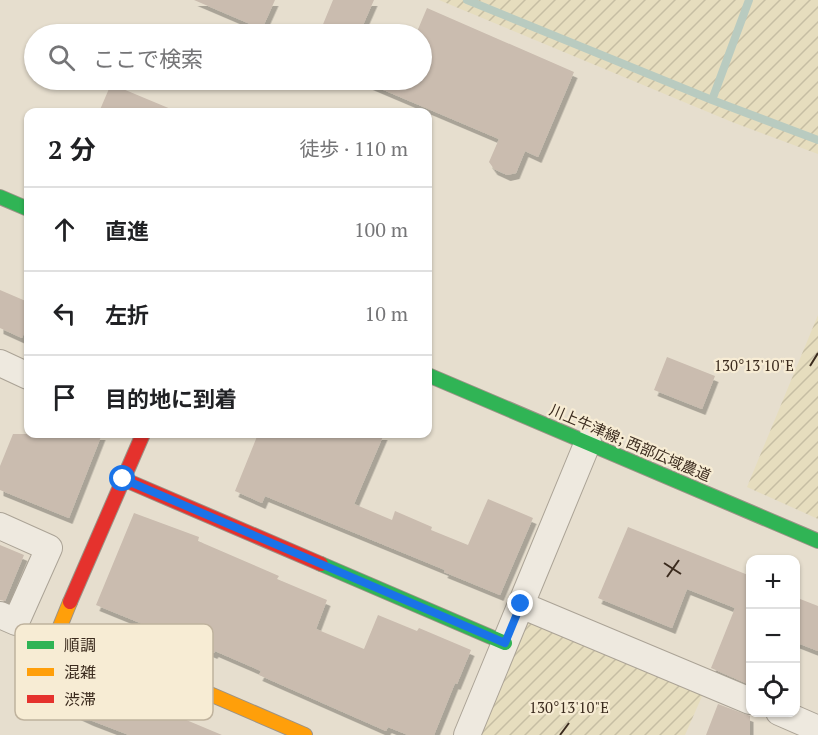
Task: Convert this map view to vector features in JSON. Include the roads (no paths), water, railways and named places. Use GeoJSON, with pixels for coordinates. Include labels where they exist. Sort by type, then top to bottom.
{"type":"FeatureCollection","features":[{"type":"Feature","properties":{"kind":"street"},"geometry":{"type":"LineString","coordinates":[[0,197],[24,207]]}},
{"type":"Feature","properties":{"kind":"street"},"geometry":{"type":"LineString","coordinates":[[0,363],[24,374]]}},
{"type":"Feature","properties":{"kind":"street","name":"川上牛津線; 西部広域農道"},"geometry":{"type":"LineString","coordinates":[[432,377],[818,542]]}},
{"type":"Feature","properties":{"kind":"street"},"geometry":{"type":"LineString","coordinates":[[61,624],[141,438]]}},
{"type":"Feature","properties":{"kind":"street"},"geometry":{"type":"LineString","coordinates":[[467,735],[588,442]]}},
{"type":"Feature","properties":{"kind":"street"},"geometry":{"type":"LineString","coordinates":[[123,479],[505,643]]}},
{"type":"Feature","properties":{"kind":"street"},"geometry":{"type":"LineString","coordinates":[[0,526],[49,548],[16,622],[0,615]]}},
{"type":"Feature","properties":{"kind":"street"},"geometry":{"type":"LineString","coordinates":[[521,604],[746,699]]}},
{"type":"Feature","properties":{"kind":"street"},"geometry":{"type":"LineString","coordinates":[[213,695],[305,735]]}},
{"type":"Feature","properties":{"kind":"street"},"geometry":{"type":"LineString","coordinates":[[790,717],[818,729]]}},
{"type":"Feature","properties":{"kind":"waterway"},"geometry":{"type":"LineString","coordinates":[[467,0],[712,100],[818,140]]}},
{"type":"Feature","properties":{"kind":"waterway"},"geometry":{"type":"LineString","coordinates":[[712,100],[749,0]]}}]}
